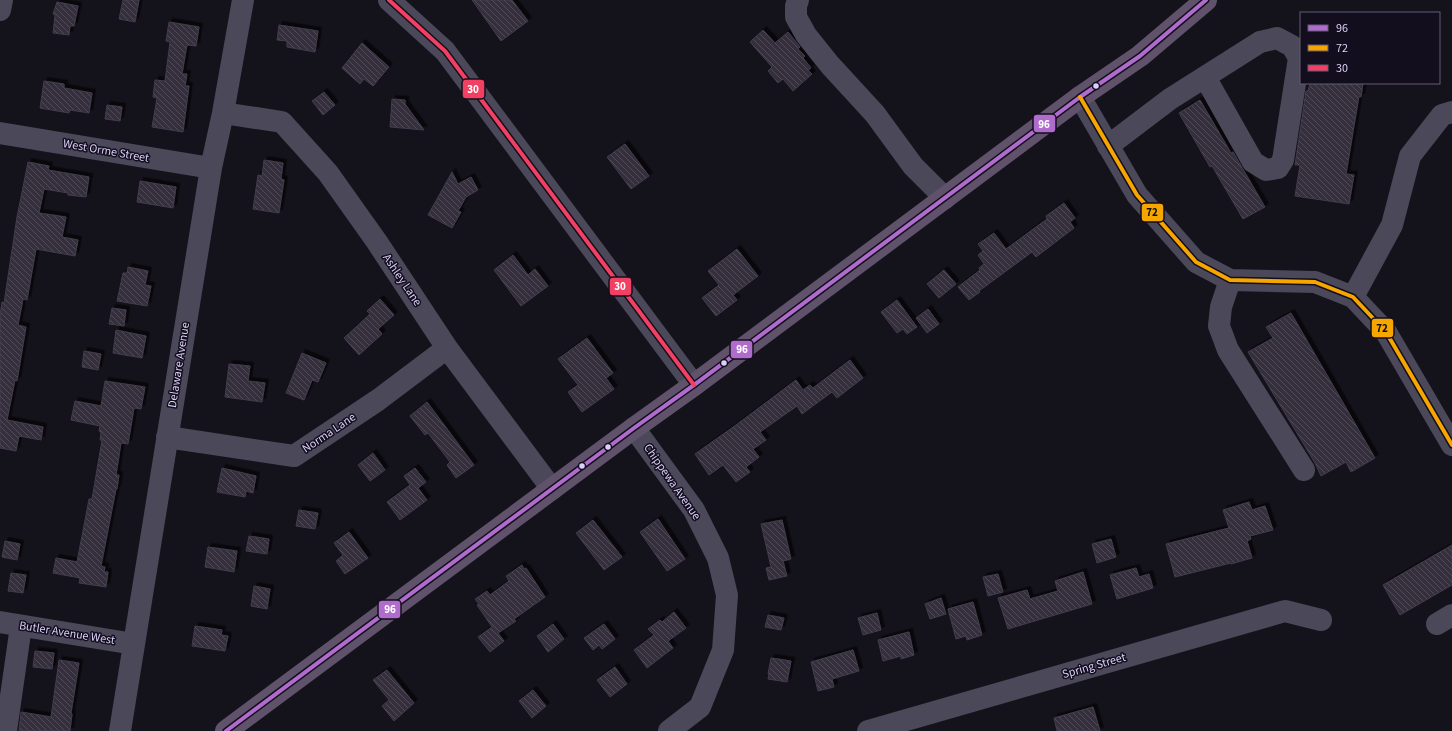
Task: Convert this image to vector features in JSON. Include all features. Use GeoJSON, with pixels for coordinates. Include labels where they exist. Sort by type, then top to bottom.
{"type":"FeatureCollection","features":[{"type":"Feature","properties":{"kind":"main road"},"geometry":{"type":"LineString","coordinates":[[226,731],[1080,97],[1140,56],[1206,0]]}},
{"type":"Feature","properties":{"kind":"street"},"geometry":{"type":"LineString","coordinates":[[0,10],[2,0]]}},
{"type":"Feature","properties":{"kind":"street","name":"Delaware Avenue"},"geometry":{"type":"LineString","coordinates":[[120,731],[211,168],[223,113],[243,0]]}},
{"type":"Feature","properties":{"kind":"street"},"geometry":{"type":"LineString","coordinates":[[389,0],[445,51],[694,385]]}},
{"type":"Feature","properties":{"kind":"street"},"geometry":{"type":"LineString","coordinates":[[798,0],[796,6],[796,16],[806,35],[830,65],[875,114],[913,166],[945,198]]}},
{"type":"Feature","properties":{"kind":"street"},"geometry":{"type":"LineString","coordinates":[[1108,146],[1170,99],[1260,42],[1277,38],[1292,46],[1299,58],[1283,160],[1278,168],[1266,170],[1253,162],[1205,77]]}},
{"type":"Feature","properties":{"kind":"street"},"geometry":{"type":"LineString","coordinates":[[1080,97],[1137,195],[1196,262],[1230,280],[1315,282],[1353,297],[1386,332],[1452,445]]}},
{"type":"Feature","properties":{"kind":"street"},"geometry":{"type":"LineString","coordinates":[[1353,297],[1392,225],[1410,156],[1442,115],[1452,112]]}},
{"type":"Feature","properties":{"kind":"street","name":"Ashley Lane"},"geometry":{"type":"LineString","coordinates":[[223,113],[282,122],[328,174],[376,242],[447,348],[552,489]]}},
{"type":"Feature","properties":{"kind":"street","name":"West Orme Street"},"geometry":{"type":"LineString","coordinates":[[0,133],[211,168]]}},
{"type":"Feature","properties":{"kind":"street"},"geometry":{"type":"LineString","coordinates":[[1230,280],[1221,307],[1219,326],[1228,350],[1304,470]]}},
{"type":"Feature","properties":{"kind":"street","name":"Norma Lane"},"geometry":{"type":"LineString","coordinates":[[167,437],[294,456],[378,400],[447,348]]}},
{"type":"Feature","properties":{"kind":"street","name":"Chippewa Avenue"},"geometry":{"type":"LineString","coordinates":[[634,428],[694,510],[718,558],[727,595],[723,650],[700,707],[675,730]]}},
{"type":"Feature","properties":{"kind":"street","name":"Spring Street"},"geometry":{"type":"LineString","coordinates":[[868,731],[1285,611],[1321,620]]}},
{"type":"Feature","properties":{"kind":"street","name":"Butler Avenue West"},"geometry":{"type":"LineString","coordinates":[[0,622],[134,644]]}},
{"type":"Feature","properties":{"kind":"street"},"geometry":{"type":"LineString","coordinates":[[6,731],[21,626]]}},
{"type":"Feature","properties":{"kind":"building"},"geometry":{"type":"Polygon","coordinates":[[[123,0],[139,0],[135,22],[119,19],[123,0]]]}},
{"type":"Feature","properties":{"kind":"building"},"geometry":{"type":"Polygon","coordinates":[[[472,0],[512,0],[528,21],[501,41],[472,0]]]}},
{"type":"Feature","properties":{"kind":"building"},"geometry":{"type":"Polygon","coordinates":[[[57,2],[78,6],[74,26],[70,26],[69,35],[53,33],[55,15],[53,14],[57,2]]]}},
{"type":"Feature","properties":{"kind":"building"},"geometry":{"type":"Polygon","coordinates":[[[169,22],[199,27],[196,46],[187,45],[182,74],[187,74],[185,86],[189,86],[183,132],[152,127],[157,98],[153,97],[155,80],[165,81],[170,42],[166,41],[169,22]]]}},
{"type":"Feature","properties":{"kind":"building"},"geometry":{"type":"Polygon","coordinates":[[[279,25],[318,31],[315,52],[287,47],[287,41],[277,40],[279,25]]]}},
{"type":"Feature","properties":{"kind":"building"},"geometry":{"type":"Polygon","coordinates":[[[763,30],[775,43],[788,32],[800,47],[798,49],[805,56],[803,58],[811,68],[808,70],[812,74],[793,91],[783,79],[778,83],[768,71],[772,67],[750,42],[763,30]]]}},
{"type":"Feature","properties":{"kind":"building"},"geometry":{"type":"Polygon","coordinates":[[[362,43],[389,67],[373,86],[364,79],[360,84],[342,68],[362,43]]]}},
{"type":"Feature","properties":{"kind":"building"},"geometry":{"type":"Polygon","coordinates":[[[44,81],[64,84],[64,88],[92,93],[89,113],[70,110],[69,113],[40,108],[44,81]]]}},
{"type":"Feature","properties":{"kind":"building"},"geometry":{"type":"Polygon","coordinates":[[[1310,84],[1363,84],[1361,97],[1359,96],[1346,174],[1354,175],[1349,204],[1295,196],[1300,165],[1295,165],[1306,91],[1308,91],[1310,84]]]}},
{"type":"Feature","properties":{"kind":"building"},"geometry":{"type":"Polygon","coordinates":[[[324,92],[335,105],[323,115],[312,101],[324,92]]]}},
{"type":"Feature","properties":{"kind":"building"},"geometry":{"type":"Polygon","coordinates":[[[392,99],[405,100],[405,104],[424,130],[390,127],[392,99]]]}},
{"type":"Feature","properties":{"kind":"building"},"geometry":{"type":"Polygon","coordinates":[[[1200,100],[1231,153],[1233,152],[1265,207],[1243,219],[1212,166],[1210,167],[1179,113],[1200,100]]]}},
{"type":"Feature","properties":{"kind":"building"},"geometry":{"type":"Polygon","coordinates":[[[107,105],[122,107],[120,121],[105,119],[107,105]]]}},
{"type":"Feature","properties":{"kind":"building"},"geometry":{"type":"Polygon","coordinates":[[[625,144],[649,176],[631,189],[607,157],[625,144]]]}},
{"type":"Feature","properties":{"kind":"building"},"geometry":{"type":"Polygon","coordinates":[[[264,160],[283,163],[281,179],[284,180],[279,213],[253,209],[258,175],[262,176],[264,160]]]}},
{"type":"Feature","properties":{"kind":"building"},"geometry":{"type":"Polygon","coordinates":[[[28,162],[49,166],[48,170],[89,177],[86,197],[68,195],[68,193],[44,189],[39,213],[66,217],[62,237],[78,240],[75,256],[36,249],[27,300],[23,299],[18,325],[26,327],[17,381],[15,380],[7,420],[43,427],[41,440],[19,436],[16,451],[0,448],[0,315],[2,302],[4,303],[17,217],[28,162]]]}},
{"type":"Feature","properties":{"kind":"building"},"geometry":{"type":"Polygon","coordinates":[[[452,172],[458,184],[471,177],[478,190],[466,197],[458,211],[461,212],[452,228],[428,215],[452,172]]]}},
{"type":"Feature","properties":{"kind":"building"},"geometry":{"type":"Polygon","coordinates":[[[140,181],[176,187],[173,208],[137,202],[140,181]]]}},
{"type":"Feature","properties":{"kind":"building"},"geometry":{"type":"Polygon","coordinates":[[[1064,203],[1075,218],[1070,222],[1074,228],[1036,257],[1032,252],[969,300],[958,287],[980,270],[979,268],[984,264],[978,255],[983,251],[978,244],[994,233],[1006,249],[1047,219],[1046,216],[1064,203]]]}},
{"type":"Feature","properties":{"kind":"building"},"geometry":{"type":"Polygon","coordinates":[[[737,249],[758,276],[733,295],[737,300],[716,316],[702,298],[719,285],[708,271],[737,249]]]}},
{"type":"Feature","properties":{"kind":"building"},"geometry":{"type":"Polygon","coordinates":[[[513,255],[528,275],[535,269],[548,286],[521,306],[494,270],[513,255]]]}},
{"type":"Feature","properties":{"kind":"building"},"geometry":{"type":"Polygon","coordinates":[[[128,267],[148,271],[145,285],[151,286],[147,306],[117,301],[123,273],[127,273],[128,267]]]}},
{"type":"Feature","properties":{"kind":"building"},"geometry":{"type":"Polygon","coordinates":[[[944,270],[956,284],[939,298],[927,284],[944,270]]]}},
{"type":"Feature","properties":{"kind":"building"},"geometry":{"type":"Polygon","coordinates":[[[380,299],[394,315],[378,329],[382,334],[359,355],[344,338],[370,314],[367,311],[380,299]]]}},
{"type":"Feature","properties":{"kind":"building"},"geometry":{"type":"Polygon","coordinates":[[[897,300],[917,327],[907,334],[903,329],[897,333],[881,312],[897,300]]]}},
{"type":"Feature","properties":{"kind":"building"},"geometry":{"type":"Polygon","coordinates":[[[112,308],[126,310],[124,326],[109,324],[112,308]]]}},
{"type":"Feature","properties":{"kind":"building"},"geometry":{"type":"Polygon","coordinates":[[[928,309],[939,324],[927,333],[916,318],[928,309]]]}},
{"type":"Feature","properties":{"kind":"building"},"geometry":{"type":"Polygon","coordinates":[[[1291,313],[1375,458],[1351,472],[1346,462],[1321,476],[1315,463],[1248,352],[1273,338],[1266,327],[1291,313]]]}},
{"type":"Feature","properties":{"kind":"building"},"geometry":{"type":"Polygon","coordinates":[[[116,330],[146,336],[142,358],[113,353],[116,330]]]}},
{"type":"Feature","properties":{"kind":"building"},"geometry":{"type":"Polygon","coordinates":[[[587,338],[613,373],[606,378],[614,389],[582,412],[568,392],[578,385],[558,359],[587,338]]]}},
{"type":"Feature","properties":{"kind":"building"},"geometry":{"type":"Polygon","coordinates":[[[84,351],[101,354],[98,370],[82,367],[84,351]]]}},
{"type":"Feature","properties":{"kind":"building"},"geometry":{"type":"Polygon","coordinates":[[[302,353],[326,363],[318,382],[312,380],[304,400],[286,393],[302,353]]]}},
{"type":"Feature","properties":{"kind":"building"},"geometry":{"type":"Polygon","coordinates":[[[850,360],[863,378],[837,398],[832,392],[802,414],[797,406],[760,432],[766,440],[753,449],[759,457],[746,467],[750,472],[736,482],[723,465],[709,475],[695,454],[796,380],[803,390],[810,385],[813,388],[850,360]]]}},
{"type":"Feature","properties":{"kind":"building"},"geometry":{"type":"Polygon","coordinates":[[[229,364],[250,366],[248,381],[265,383],[262,402],[225,397],[229,364]]]}},
{"type":"Feature","properties":{"kind":"building"},"geometry":{"type":"Polygon","coordinates":[[[105,381],[145,387],[141,409],[134,408],[128,444],[121,443],[116,475],[119,475],[117,489],[101,566],[105,567],[104,572],[108,572],[106,587],[79,583],[80,578],[53,573],[56,558],[77,562],[89,499],[92,499],[102,440],[100,440],[100,426],[71,420],[75,401],[101,406],[105,381]]]}},
{"type":"Feature","properties":{"kind":"building"},"geometry":{"type":"Polygon","coordinates":[[[427,402],[474,465],[456,478],[447,465],[450,462],[428,433],[425,435],[410,416],[427,402]]]}},
{"type":"Feature","properties":{"kind":"building"},"geometry":{"type":"Polygon","coordinates":[[[373,453],[385,470],[370,481],[358,465],[373,453]]]}},
{"type":"Feature","properties":{"kind":"building"},"geometry":{"type":"Polygon","coordinates":[[[222,468],[256,476],[253,493],[246,491],[245,497],[217,492],[222,468]]]}},
{"type":"Feature","properties":{"kind":"building"},"geometry":{"type":"Polygon","coordinates":[[[415,468],[426,482],[418,488],[427,500],[400,520],[387,502],[410,485],[404,476],[415,468]]]}},
{"type":"Feature","properties":{"kind":"building"},"geometry":{"type":"Polygon","coordinates":[[[1249,502],[1252,510],[1265,506],[1273,530],[1250,536],[1251,539],[1247,541],[1252,558],[1175,577],[1166,544],[1229,528],[1223,510],[1249,502]]]}},
{"type":"Feature","properties":{"kind":"building"},"geometry":{"type":"Polygon","coordinates":[[[299,510],[318,513],[315,529],[296,526],[299,510]]]}},
{"type":"Feature","properties":{"kind":"building"},"geometry":{"type":"Polygon","coordinates":[[[658,519],[685,559],[667,571],[640,532],[658,519]]]}},
{"type":"Feature","properties":{"kind":"building"},"geometry":{"type":"Polygon","coordinates":[[[593,520],[622,557],[604,570],[576,533],[593,520]]]}},
{"type":"Feature","properties":{"kind":"building"},"geometry":{"type":"Polygon","coordinates":[[[782,520],[791,559],[783,561],[787,576],[769,580],[766,568],[771,567],[761,524],[782,520]]]}},
{"type":"Feature","properties":{"kind":"building"},"geometry":{"type":"Polygon","coordinates":[[[349,532],[368,558],[345,574],[336,561],[343,555],[334,543],[349,532]]]}},
{"type":"Feature","properties":{"kind":"building"},"geometry":{"type":"Polygon","coordinates":[[[249,536],[269,539],[267,554],[246,551],[249,536]]]}},
{"type":"Feature","properties":{"kind":"building"},"geometry":{"type":"Polygon","coordinates":[[[1111,539],[1116,557],[1097,563],[1092,544],[1111,539]]]}},
{"type":"Feature","properties":{"kind":"building"},"geometry":{"type":"Polygon","coordinates":[[[5,541],[20,544],[17,560],[2,557],[5,541]]]}},
{"type":"Feature","properties":{"kind":"building"},"geometry":{"type":"Polygon","coordinates":[[[1452,545],[1452,585],[1400,615],[1383,585],[1452,545]]]}},
{"type":"Feature","properties":{"kind":"building"},"geometry":{"type":"Polygon","coordinates":[[[208,547],[237,551],[234,572],[205,567],[208,547]]]}},
{"type":"Feature","properties":{"kind":"building"},"geometry":{"type":"Polygon","coordinates":[[[522,565],[524,569],[526,568],[545,597],[514,619],[516,621],[498,633],[504,641],[490,652],[478,637],[492,627],[477,605],[479,604],[475,599],[487,591],[490,595],[509,581],[506,576],[522,565]]]}},
{"type":"Feature","properties":{"kind":"building"},"geometry":{"type":"Polygon","coordinates":[[[1136,568],[1139,577],[1149,574],[1153,588],[1117,599],[1110,575],[1136,568]]]}},
{"type":"Feature","properties":{"kind":"building"},"geometry":{"type":"Polygon","coordinates":[[[1083,572],[1092,604],[1008,629],[998,598],[1027,590],[1030,599],[1058,591],[1055,581],[1083,572]]]}},
{"type":"Feature","properties":{"kind":"building"},"geometry":{"type":"Polygon","coordinates":[[[11,573],[26,575],[23,593],[8,591],[11,573]]]}},
{"type":"Feature","properties":{"kind":"building"},"geometry":{"type":"Polygon","coordinates":[[[998,574],[1003,592],[988,596],[983,577],[998,574]]]}},
{"type":"Feature","properties":{"kind":"building"},"geometry":{"type":"Polygon","coordinates":[[[254,586],[270,589],[267,609],[251,606],[254,586]]]}},
{"type":"Feature","properties":{"kind":"building"},"geometry":{"type":"Polygon","coordinates":[[[941,598],[946,614],[930,619],[925,604],[941,598]]]}},
{"type":"Feature","properties":{"kind":"building"},"geometry":{"type":"Polygon","coordinates":[[[973,602],[982,635],[967,640],[966,636],[956,639],[948,609],[973,602]]]}},
{"type":"Feature","properties":{"kind":"building"},"geometry":{"type":"Polygon","coordinates":[[[674,612],[686,628],[668,641],[673,648],[647,668],[634,650],[654,635],[648,629],[660,620],[662,622],[674,612]]]}},
{"type":"Feature","properties":{"kind":"building"},"geometry":{"type":"Polygon","coordinates":[[[877,613],[881,630],[863,635],[858,618],[877,613]]]}},
{"type":"Feature","properties":{"kind":"building"},"geometry":{"type":"Polygon","coordinates":[[[768,615],[784,618],[781,630],[765,627],[768,615]]]}},
{"type":"Feature","properties":{"kind":"building"},"geometry":{"type":"Polygon","coordinates":[[[553,624],[564,639],[548,652],[537,636],[553,624]]]}},
{"type":"Feature","properties":{"kind":"building"},"geometry":{"type":"Polygon","coordinates":[[[604,624],[615,639],[602,649],[599,645],[593,650],[584,638],[604,624]]]}},
{"type":"Feature","properties":{"kind":"building"},"geometry":{"type":"Polygon","coordinates":[[[195,626],[222,630],[221,635],[228,636],[225,651],[192,646],[195,626]]]}},
{"type":"Feature","properties":{"kind":"building"},"geometry":{"type":"Polygon","coordinates":[[[909,632],[914,655],[901,659],[901,656],[883,661],[878,640],[909,632]]]}},
{"type":"Feature","properties":{"kind":"building"},"geometry":{"type":"Polygon","coordinates":[[[853,650],[859,671],[832,679],[834,687],[818,691],[811,662],[853,650]]]}},
{"type":"Feature","properties":{"kind":"building"},"geometry":{"type":"Polygon","coordinates":[[[35,651],[54,653],[52,669],[33,667],[35,651]]]}},
{"type":"Feature","properties":{"kind":"building"},"geometry":{"type":"Polygon","coordinates":[[[771,658],[791,661],[787,682],[768,679],[771,658]]]}},
{"type":"Feature","properties":{"kind":"building"},"geometry":{"type":"Polygon","coordinates":[[[59,660],[79,663],[71,713],[70,731],[19,731],[21,712],[51,717],[59,660]]]}},
{"type":"Feature","properties":{"kind":"building"},"geometry":{"type":"Polygon","coordinates":[[[615,667],[627,684],[610,697],[597,680],[615,667]]]}},
{"type":"Feature","properties":{"kind":"building"},"geometry":{"type":"Polygon","coordinates":[[[387,670],[414,703],[394,721],[382,706],[389,700],[373,680],[387,670]]]}},
{"type":"Feature","properties":{"kind":"building"},"geometry":{"type":"Polygon","coordinates":[[[533,690],[546,706],[532,718],[519,701],[533,690]]]}},
{"type":"Feature","properties":{"kind":"building"},"geometry":{"type":"Polygon","coordinates":[[[1093,707],[1100,731],[1057,731],[1054,718],[1093,707]]]}},
{"type":"Feature","properties":{"kind":"transit line","name":"30"},"geometry":{"type":"LineString","coordinates":[[389,0],[445,51],[694,385]]}},
{"type":"Feature","properties":{"kind":"transit line","name":"96"},"geometry":{"type":"LineString","coordinates":[[226,731],[1080,97],[1140,56],[1206,0]]}},
{"type":"Feature","properties":{"kind":"transit line","name":"72"},"geometry":{"type":"LineString","coordinates":[[1080,97],[1137,195],[1196,262],[1230,280],[1315,282],[1353,297],[1386,332],[1452,445]]}}]}
